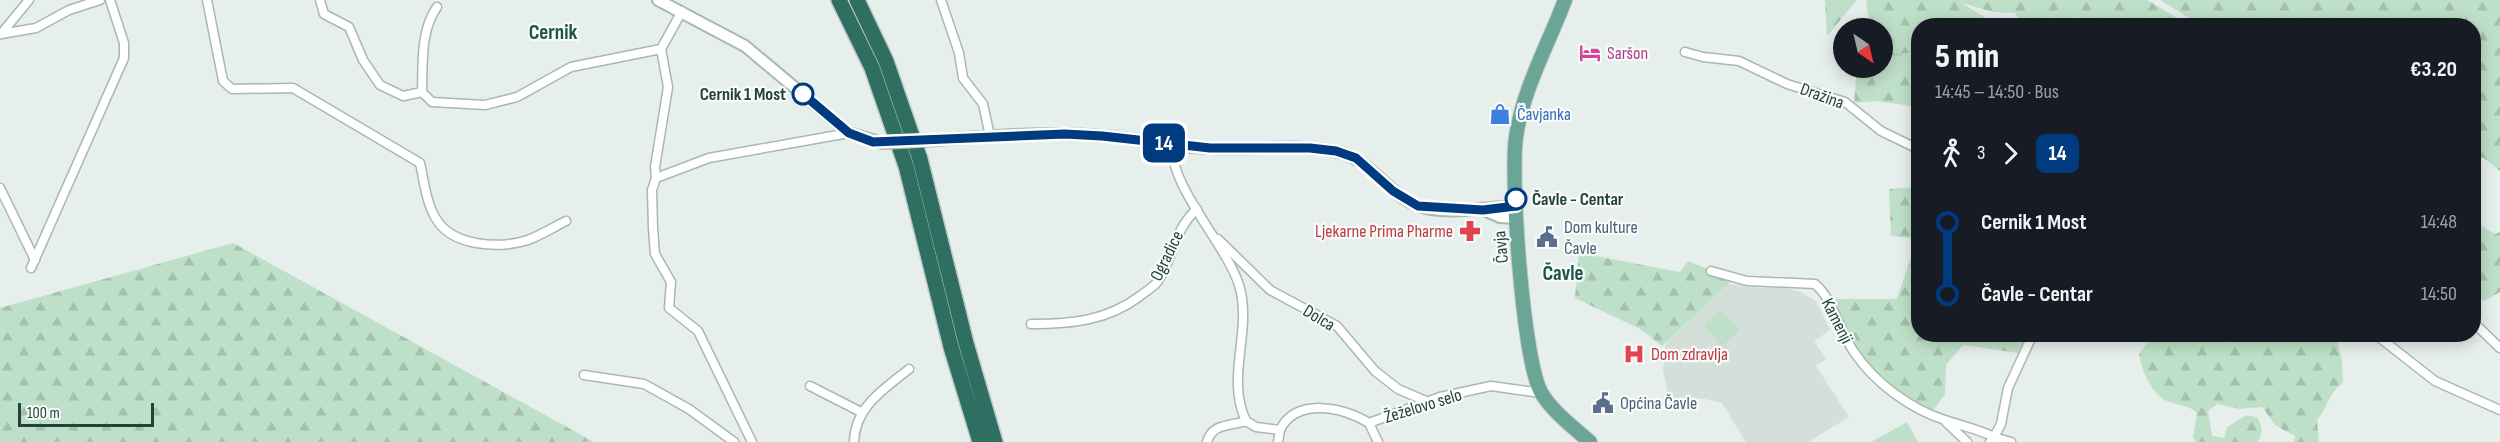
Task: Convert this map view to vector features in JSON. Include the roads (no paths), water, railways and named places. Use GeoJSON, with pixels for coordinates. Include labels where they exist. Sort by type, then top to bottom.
{"type":"FeatureCollection","features":[{"type":"Feature","properties":{"kind":"highway"},"geometry":{"type":"LineString","coordinates":[[839,0],[872,68],[906,166],[951,347],[980,442]]}},
{"type":"Feature","properties":{"kind":"highway"},"geometry":{"type":"LineString","coordinates":[[857,0],[886,61],[920,159],[966,344],[995,442]]}},
{"type":"Feature","properties":{"kind":"main road","name":"Čavja"},"geometry":{"type":"LineString","coordinates":[[1565,0],[1540,60],[1516,135],[1513,162],[1525,316],[1533,368],[1541,393],[1562,417],[1590,442]]}},
{"type":"Feature","properties":{"kind":"street"},"geometry":{"type":"LineString","coordinates":[[0,35],[29,0]]}},
{"type":"Feature","properties":{"kind":"street"},"geometry":{"type":"LineString","coordinates":[[0,35],[36,28],[69,10],[100,0]]}},
{"type":"Feature","properties":{"kind":"street"},"geometry":{"type":"LineString","coordinates":[[0,188],[33,264],[124,58],[124,43],[110,0]]}},
{"type":"Feature","properties":{"kind":"street"},"geometry":{"type":"LineString","coordinates":[[207,0],[223,81],[232,89],[293,88],[420,163],[428,201],[436,219],[452,237],[483,244],[527,240],[566,221]]}},
{"type":"Feature","properties":{"kind":"street"},"geometry":{"type":"LineString","coordinates":[[320,0],[324,14],[349,27],[363,60],[380,85],[403,96],[422,92]]}},
{"type":"Feature","properties":{"kind":"street"},"geometry":{"type":"LineString","coordinates":[[658,0],[731,37],[762,57],[849,133],[882,143],[990,136],[1102,136],[1210,148],[1310,148],[1336,151],[1356,158],[1393,191],[1418,206],[1483,210],[1500,218],[1516,212]]}},
{"type":"Feature","properties":{"kind":"street"},"geometry":{"type":"LineString","coordinates":[[941,0],[958,53],[963,78],[983,104],[990,136]]}},
{"type":"Feature","properties":{"kind":"street"},"geometry":{"type":"LineString","coordinates":[[437,7],[429,19],[424,41],[422,92],[432,102],[485,105],[517,98],[571,67],[661,49]]}},
{"type":"Feature","properties":{"kind":"street"},"geometry":{"type":"LineString","coordinates":[[682,11],[661,49],[668,87],[655,166],[656,178],[651,190],[656,254],[671,282],[669,308],[698,331],[750,442]]}},
{"type":"Feature","properties":{"kind":"street","name":"Dražina"},"geometry":{"type":"LineString","coordinates":[[1685,52],[1753,65],[1769,76],[1845,102],[1881,131],[1911,146]]}},
{"type":"Feature","properties":{"kind":"street"},"geometry":{"type":"LineString","coordinates":[[656,178],[709,158],[849,133]]}},
{"type":"Feature","properties":{"kind":"street"},"geometry":{"type":"LineString","coordinates":[[1172,144],[1174,162],[1197,209],[1233,272],[1241,295],[1242,335],[1236,381],[1246,421]]}},
{"type":"Feature","properties":{"kind":"street","name":"Ogradice"},"geometry":{"type":"LineString","coordinates":[[1031,324],[1085,321],[1107,316],[1134,301],[1157,282],[1183,222],[1197,209]]}},
{"type":"Feature","properties":{"kind":"street","name":"Dolca"},"geometry":{"type":"LineString","coordinates":[[1211,232],[1270,290],[1337,326],[1375,371],[1398,389],[1428,402]]}},
{"type":"Feature","properties":{"kind":"street","name":"Kamenji"},"geometry":{"type":"LineString","coordinates":[[1710,271],[1748,281],[1815,284],[1827,300],[1853,351],[1866,368],[1898,397],[1943,420],[1992,439]]}},
{"type":"Feature","properties":{"kind":"street"},"geometry":{"type":"LineString","coordinates":[[2481,330],[2500,348]]}},
{"type":"Feature","properties":{"kind":"street"},"geometry":{"type":"LineString","coordinates":[[2011,442],[1992,439],[2001,424],[2008,388],[2029,342]]}},
{"type":"Feature","properties":{"kind":"street"},"geometry":{"type":"LineString","coordinates":[[2385,342],[2435,381],[2500,410]]}},
{"type":"Feature","properties":{"kind":"street"},"geometry":{"type":"LineString","coordinates":[[854,442],[854,428],[861,412],[875,395],[909,369]]}},
{"type":"Feature","properties":{"kind":"street"},"geometry":{"type":"LineString","coordinates":[[584,375],[644,384],[689,409],[734,442]]}},
{"type":"Feature","properties":{"kind":"street"},"geometry":{"type":"LineString","coordinates":[[810,386],[861,412]]}},
{"type":"Feature","properties":{"kind":"street","name":"Žeželovo selo"},"geometry":{"type":"LineString","coordinates":[[1280,430],[1291,416],[1325,407],[1359,417],[1369,423],[1428,402],[1491,386],[1541,393]]}},
{"type":"Feature","properties":{"kind":"street","name":"Kamenji"},"geometry":{"type":"LineString","coordinates":[[1943,420],[1967,442]]}},
{"type":"Feature","properties":{"kind":"street"},"geometry":{"type":"LineString","coordinates":[[1207,442],[1213,430],[1220,426],[1246,421],[1256,427],[1280,430],[1278,442]]}},
{"type":"Feature","properties":{"kind":"street"},"geometry":{"type":"LineString","coordinates":[[1369,423],[1378,442]]}},
{"type":"Feature","properties":{"kind":"place","name":"Saršon"},"geometry":{"type":"Point","coordinates":[1590,53]}},
{"type":"Feature","properties":{"kind":"place","name":"Cernik 1 Most"},"geometry":{"type":"Point","coordinates":[803,94]}},
{"type":"Feature","properties":{"kind":"place","name":"Čavjanka"},"geometry":{"type":"Point","coordinates":[1500,114]}},
{"type":"Feature","properties":{"kind":"place","name":"Čavle - Centar"},"geometry":{"type":"Point","coordinates":[1516,199]}},
{"type":"Feature","properties":{"kind":"place","name":"Ljekarne Prima Pharme"},"geometry":{"type":"Point","coordinates":[1470,231]}},
{"type":"Feature","properties":{"kind":"place","name":"Dom kulture Čavle"},"geometry":{"type":"Point","coordinates":[1547,237]}},
{"type":"Feature","properties":{"kind":"place","name":"Dom zdravlja"},"geometry":{"type":"Point","coordinates":[1634,354]}},
{"type":"Feature","properties":{"kind":"place","name":"Općina Čavle"},"geometry":{"type":"Point","coordinates":[1603,403]}},
{"type":"Feature","properties":{"kind":"district","name":"Cernik"},"geometry":{"type":"Point","coordinates":[553,32]}},
{"type":"Feature","properties":{"kind":"district","name":"Čavle"},"geometry":{"type":"Point","coordinates":[1563,273]}}]}
